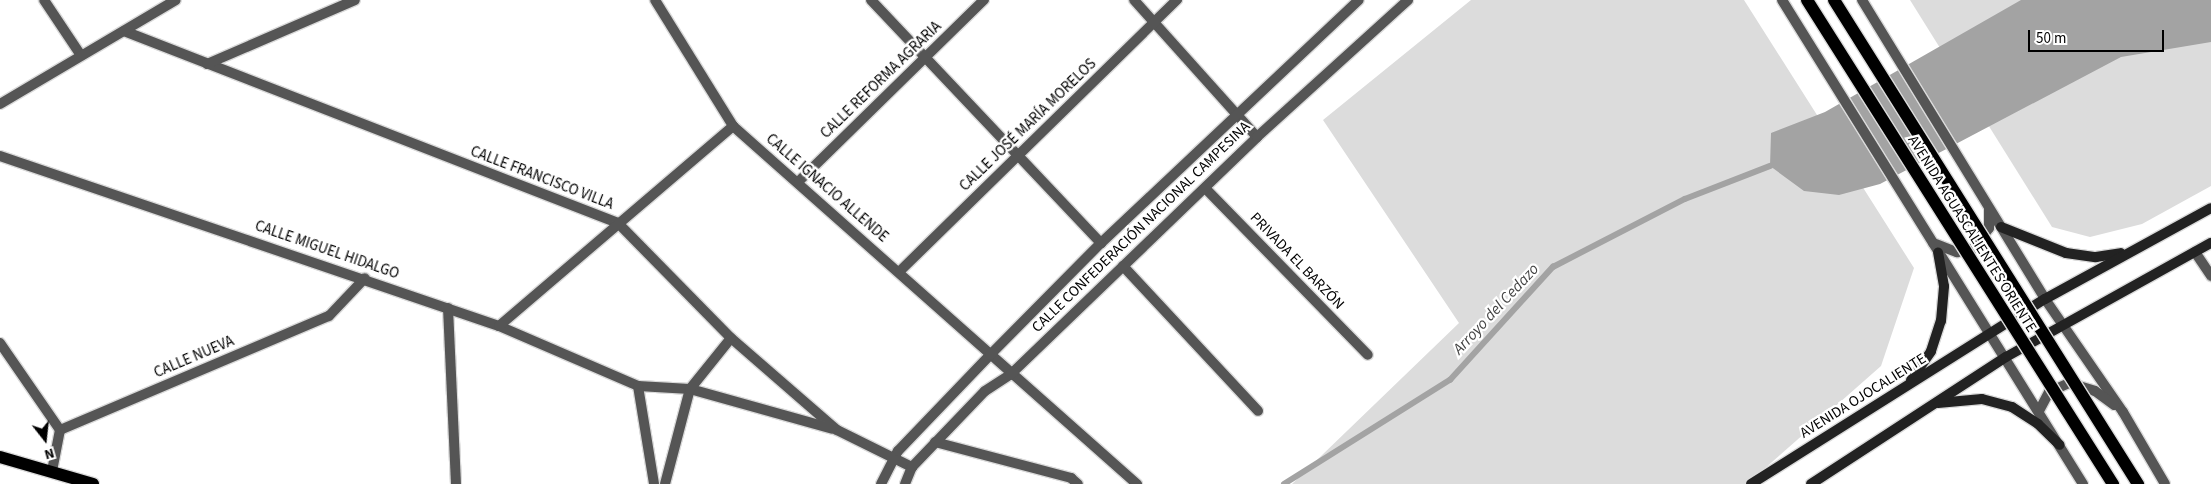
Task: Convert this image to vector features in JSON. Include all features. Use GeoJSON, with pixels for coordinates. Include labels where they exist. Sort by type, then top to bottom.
{"type":"FeatureCollection","features":[{"type":"Feature","properties":{"kind":"main road","name":"AVENIDA AGUASCALIENTES ORIENTE"},"geometry":{"type":"LineString","coordinates":[[1807,0],[2113,484]]}},
{"type":"Feature","properties":{"kind":"main road","name":"AVENIDA AGUASCALIENTES ORIENTE"},"geometry":{"type":"LineString","coordinates":[[1834,0],[2138,484]]}},
{"type":"Feature","properties":{"kind":"main road"},"geometry":{"type":"LineString","coordinates":[[2001,227],[2081,256],[2112,256],[2140,246],[2211,208]]}},
{"type":"Feature","properties":{"kind":"main road"},"geometry":{"type":"LineString","coordinates":[[1811,484],[1925,407],[2006,357],[2061,324],[2211,243]]}},
{"type":"Feature","properties":{"kind":"main road","name":"AVENIDA OJOCALIENTE"},"geometry":{"type":"LineString","coordinates":[[1751,484],[2045,299],[2140,246]]}},
{"type":"Feature","properties":{"kind":"main road"},"geometry":{"type":"LineString","coordinates":[[1902,390],[1927,358],[1941,321],[1944,286],[1938,253]]}},
{"type":"Feature","properties":{"kind":"main road"},"geometry":{"type":"LineString","coordinates":[[1925,407],[1953,399],[1997,402],[2026,415],[2060,445]]}},
{"type":"Feature","properties":{"kind":"main road"},"geometry":{"type":"LineString","coordinates":[[0,457],[93,484]]}},
{"type":"Feature","properties":{"kind":"street"},"geometry":{"type":"LineString","coordinates":[[44,0],[80,54]]}},
{"type":"Feature","properties":{"kind":"street"},"geometry":{"type":"LineString","coordinates":[[0,104],[80,54],[124,31],[176,0]]}},
{"type":"Feature","properties":{"kind":"street"},"geometry":{"type":"LineString","coordinates":[[207,64],[355,0]]}},
{"type":"Feature","properties":{"kind":"street","name":"CALLE IGNACIO ALLENDE"},"geometry":{"type":"LineString","coordinates":[[655,0],[733,126],[900,271],[1010,375],[1137,484]]}},
{"type":"Feature","properties":{"kind":"street"},"geometry":{"type":"LineString","coordinates":[[871,0],[923,58],[1101,243]]}},
{"type":"Feature","properties":{"kind":"street","name":"CALLE REFORMA AGRARIA"},"geometry":{"type":"LineString","coordinates":[[798,181],[984,0]]}},
{"type":"Feature","properties":{"kind":"street"},"geometry":{"type":"LineString","coordinates":[[1134,0],[1257,137]]}},
{"type":"Feature","properties":{"kind":"street","name":"CALLE JOSÉ MARÍA MORELOS"},"geometry":{"type":"LineString","coordinates":[[900,271],[1177,0]]}},
{"type":"Feature","properties":{"kind":"street","name":"CALLE CONFEDERACIÓN NACIONAL CAMPESINA"},"geometry":{"type":"LineString","coordinates":[[881,484],[895,457],[990,355],[1101,243],[1359,0]]}},
{"type":"Feature","properties":{"kind":"street","name":"CALLE CONFEDERACIÓN NACIONAL CAMPESINA"},"geometry":{"type":"LineString","coordinates":[[905,484],[912,468],[985,391],[1010,375],[1257,137],[1408,0]]}},
{"type":"Feature","properties":{"kind":"street"},"geometry":{"type":"LineString","coordinates":[[1782,0],[1938,253],[2006,357],[2083,484]]}},
{"type":"Feature","properties":{"kind":"street","name":"AVENIDA AGUASCALIENTES ORIENTE"},"geometry":{"type":"LineString","coordinates":[[1862,0],[2045,299],[2123,412],[2165,484]]}},
{"type":"Feature","properties":{"kind":"street","name":"CALLE FRANCISCO VILLA"},"geometry":{"type":"LineString","coordinates":[[124,31],[618,223],[731,338],[837,430],[895,457],[912,468]]}},
{"type":"Feature","properties":{"kind":"street"},"geometry":{"type":"LineString","coordinates":[[499,326],[733,126]]}},
{"type":"Feature","properties":{"kind":"street","name":"CALLE MIGUEL HIDALGO"},"geometry":{"type":"LineString","coordinates":[[0,156],[365,278],[499,326],[638,386],[690,389],[837,430]]}},
{"type":"Feature","properties":{"kind":"street","name":"PRIVADA EL BARZÓN"},"geometry":{"type":"LineString","coordinates":[[1205,188],[1368,355]]}},
{"type":"Feature","properties":{"kind":"street"},"geometry":{"type":"LineString","coordinates":[[1928,237],[1949,251],[1974,248],[1989,228],[1987,204]]}},
{"type":"Feature","properties":{"kind":"street"},"geometry":{"type":"LineString","coordinates":[[2195,252],[2211,276]]}},
{"type":"Feature","properties":{"kind":"street"},"geometry":{"type":"LineString","coordinates":[[1123,266],[1258,411]]}},
{"type":"Feature","properties":{"kind":"street","name":"CALLE NUEVA"},"geometry":{"type":"LineString","coordinates":[[60,430],[329,316],[365,278]]}},
{"type":"Feature","properties":{"kind":"street"},"geometry":{"type":"LineString","coordinates":[[448,308],[456,484]]}},
{"type":"Feature","properties":{"kind":"street"},"geometry":{"type":"LineString","coordinates":[[665,484],[690,389],[731,338]]}},
{"type":"Feature","properties":{"kind":"street"},"geometry":{"type":"LineString","coordinates":[[0,343],[60,430],[52,471]]}},
{"type":"Feature","properties":{"kind":"street"},"geometry":{"type":"LineString","coordinates":[[2039,411],[2049,392],[2069,382],[2095,391],[2123,412]]}},
{"type":"Feature","properties":{"kind":"street"},"geometry":{"type":"LineString","coordinates":[[638,386],[654,484]]}},
{"type":"Feature","properties":{"kind":"street"},"geometry":{"type":"LineString","coordinates":[[935,442],[1071,478],[1078,484]]}},
{"type":"Feature","properties":{"kind":"shaded area"},"geometry":{"type":"Polygon","coordinates":[[[1471,0],[1744,0],[1914,268],[1881,366],[1747,484],[1292,484],[1459,323],[1323,120],[1471,0]]]}},
{"type":"Feature","properties":{"kind":"shaded area"},"geometry":{"type":"Polygon","coordinates":[[[1910,0],[2211,0],[2211,186],[2142,224],[2090,237],[2052,227],[1910,0]]]}},
{"type":"Feature","properties":{"kind":"shaded area"},"geometry":{"type":"Polygon","coordinates":[[[2021,0],[2211,0],[2211,42],[2121,57],[1880,184],[1839,195],[1804,191],[1770,166],[1771,133],[1825,112],[2021,0]]]}},
{"type":"Feature","properties":{"kind":"waterway","name":"Arroyo del Cedazo"},"geometry":{"type":"LineString","coordinates":[[1284,484],[1450,380],[1553,267],[1685,199],[1770,166]]}}]}
